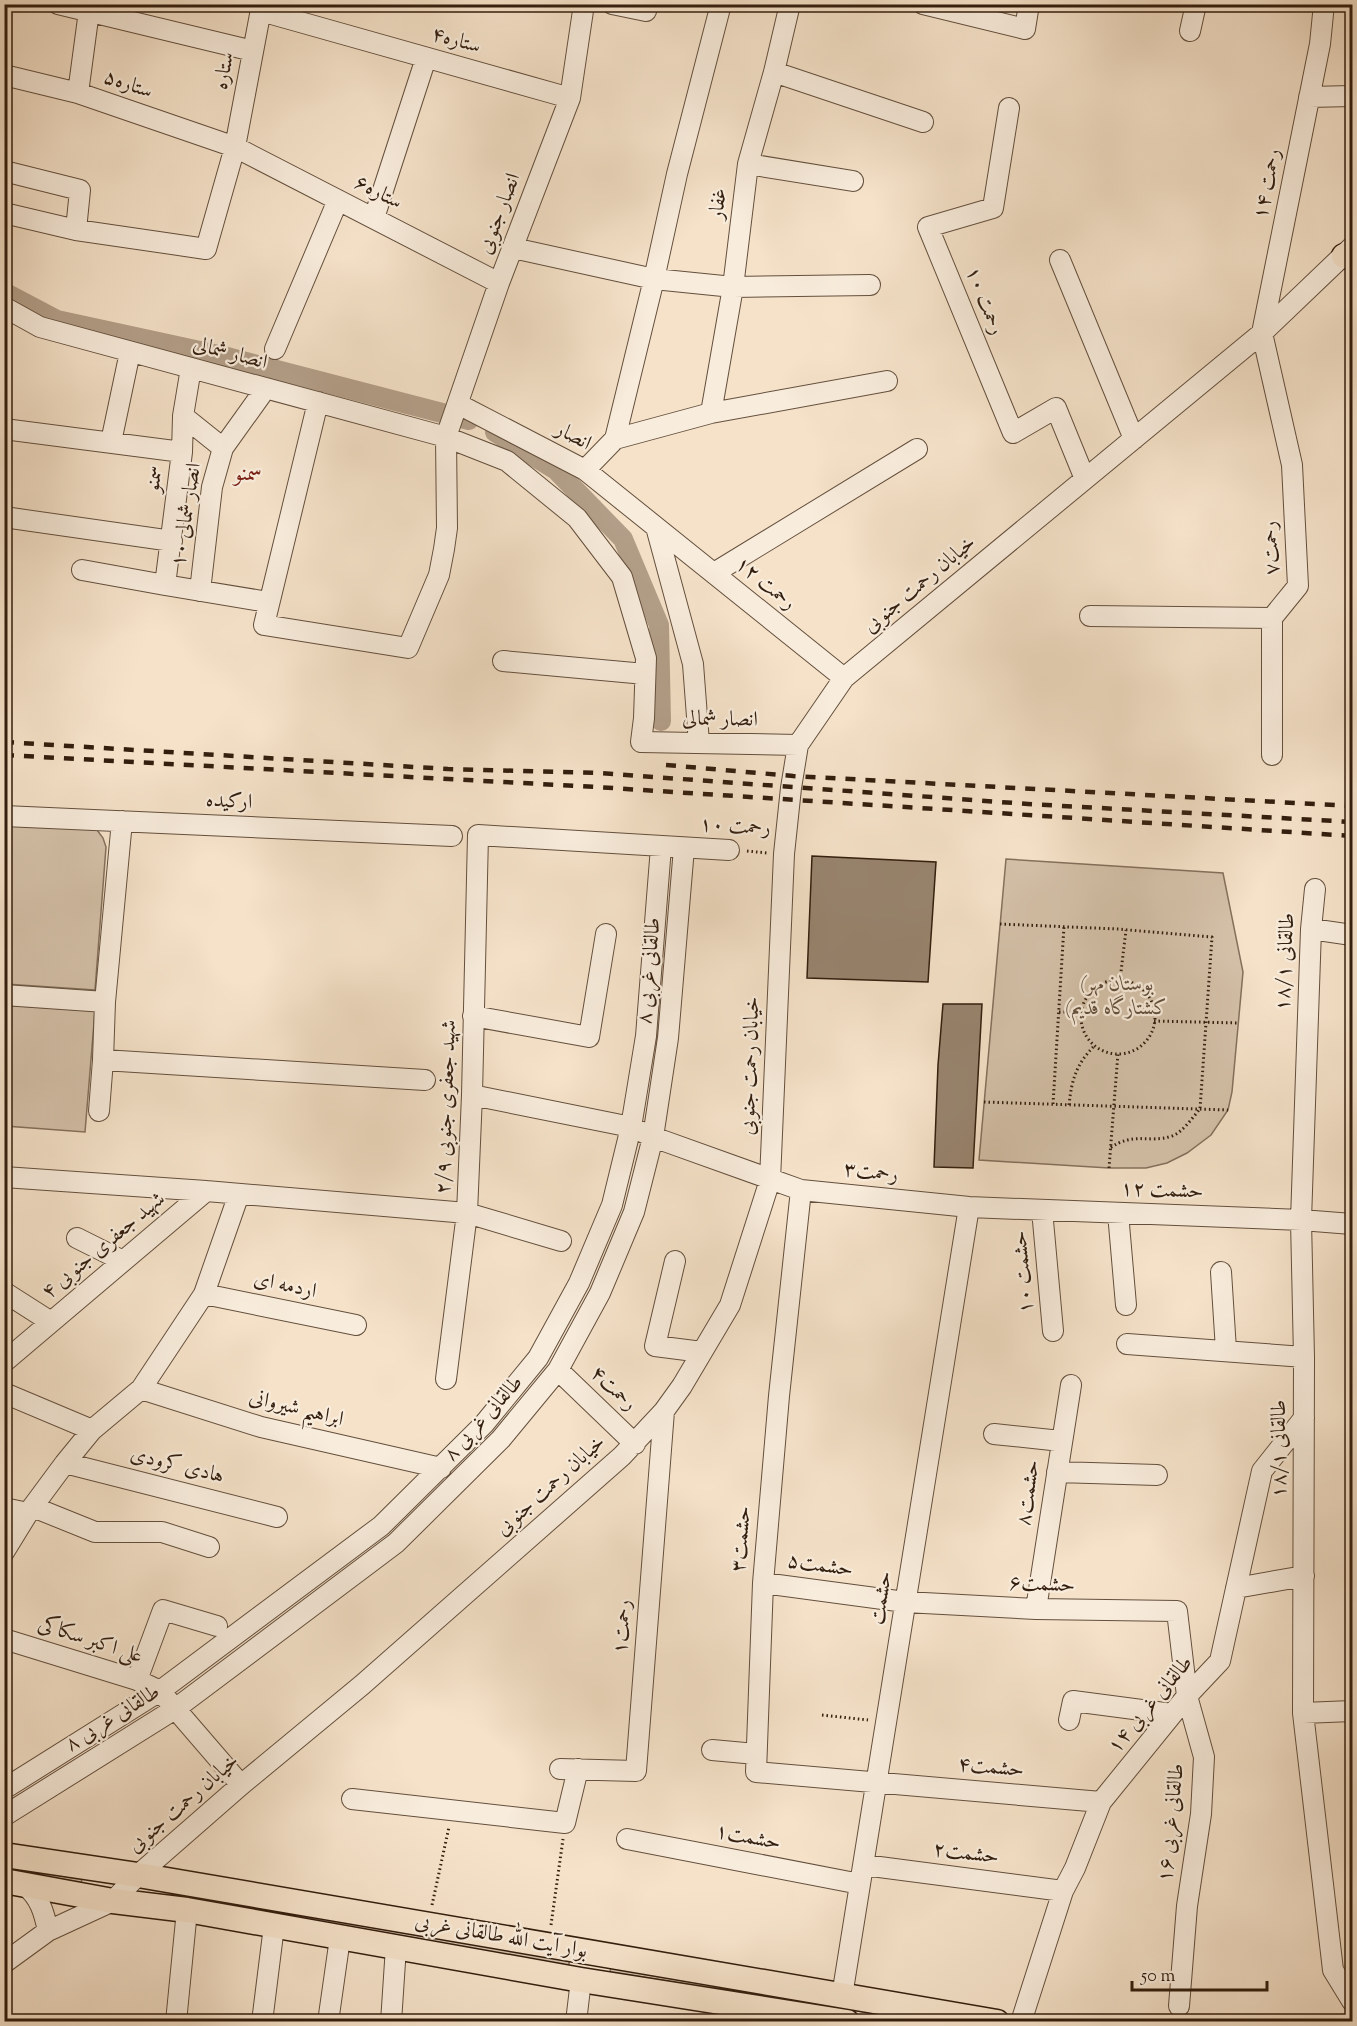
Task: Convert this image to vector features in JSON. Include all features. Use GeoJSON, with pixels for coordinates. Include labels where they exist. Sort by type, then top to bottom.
{"type":"FeatureCollection","features":[{"type":"Feature","properties":{"kind":"main road","name":"بوار آیت الله طالقانی غربی"},"geometry":{"type":"LineString","coordinates":[[4,1855],[138,1875],[998,2022]]}},
{"type":"Feature","properties":{"kind":"main road","name":"بوار آیت الله طالقانی غربی"},"geometry":{"type":"LineString","coordinates":[[15,1883],[113,1902],[187,1910],[581,1980],[840,2021]]}},
{"type":"Feature","properties":{"kind":"main road"},"geometry":{"type":"LineString","coordinates":[[581,1980],[582,1951]]}},
{"type":"Feature","properties":{"kind":"street"},"geometry":{"type":"LineString","coordinates":[[58,4],[253,51]]}},
{"type":"Feature","properties":{"kind":"street","name":"انصار جنوبی"},"geometry":{"type":"LineString","coordinates":[[268,602],[264,625],[408,648],[439,575],[444,549],[447,528],[447,437],[499,283],[570,98],[584,4]]}},
{"type":"Feature","properties":{"kind":"street"},"geometry":{"type":"LineString","coordinates":[[612,4],[645,11],[648,4]]}},
{"type":"Feature","properties":{"kind":"street"},"geometry":{"type":"LineString","coordinates":[[585,470],[615,439],[677,174],[721,4]]}},
{"type":"Feature","properties":{"kind":"street","name":"غفار"},"geometry":{"type":"LineString","coordinates":[[711,413],[733,287],[748,165],[790,4]]}},
{"type":"Feature","properties":{"kind":"street"},"geometry":{"type":"LineString","coordinates":[[923,4],[1025,29],[1029,4]]}},
{"type":"Feature","properties":{"kind":"street"},"geometry":{"type":"LineString","coordinates":[[1190,31],[1196,4]]}},
{"type":"Feature","properties":{"kind":"street","name":"رحمت ۱۴"},"geometry":{"type":"LineString","coordinates":[[1262,333],[1320,44],[1324,4]]}},
{"type":"Feature","properties":{"kind":"street","name":"ستاره۴"},"geometry":{"type":"LineString","coordinates":[[262,8],[426,58],[570,98]]}},
{"type":"Feature","properties":{"kind":"street","name":"ستاره"},"geometry":{"type":"LineString","coordinates":[[76,230],[206,249],[235,147],[262,8]]}},
{"type":"Feature","properties":{"kind":"street"},"geometry":{"type":"LineString","coordinates":[[78,93],[89,11]]}},
{"type":"Feature","properties":{"kind":"street"},"geometry":{"type":"LineString","coordinates":[[374,218],[426,58]]}},
{"type":"Feature","properties":{"kind":"street"},"geometry":{"type":"LineString","coordinates":[[774,72],[923,122]]}},
{"type":"Feature","properties":{"kind":"street","name":"ستاره۵"},"geometry":{"type":"LineString","coordinates":[[4,75],[78,93],[235,147]]}},
{"type":"Feature","properties":{"kind":"street"},"geometry":{"type":"LineString","coordinates":[[1310,97],[1353,96]]}},
{"type":"Feature","properties":{"kind":"street","name":"رحمت ۱۰"},"geometry":{"type":"LineString","coordinates":[[1009,108],[993,208],[928,228],[1012,433],[1056,408],[1085,479]]}},
{"type":"Feature","properties":{"kind":"street","name":"ستاره۶"},"geometry":{"type":"LineString","coordinates":[[235,147],[499,283]]}},
{"type":"Feature","properties":{"kind":"street"},"geometry":{"type":"LineString","coordinates":[[748,165],[853,181]]}},
{"type":"Feature","properties":{"kind":"street"},"geometry":{"type":"LineString","coordinates":[[4,171],[80,190],[76,230],[4,213]]}},
{"type":"Feature","properties":{"kind":"street"},"geometry":{"type":"LineString","coordinates":[[275,349],[338,200]]}},
{"type":"Feature","properties":{"kind":"street"},"geometry":{"type":"LineString","coordinates":[[513,248],[654,279],[733,287],[870,285]]}},
{"type":"Feature","properties":{"kind":"street","name":"خیابان رحمت جنوبی"},"geometry":{"type":"LineString","coordinates":[[113,1902],[138,1875],[241,1785],[362,1685],[635,1443],[664,1411],[682,1386],[730,1305],[770,1180],[784,854],[791,788],[798,746],[844,678],[1262,333],[1350,252]]}},
{"type":"Feature","properties":{"kind":"street"},"geometry":{"type":"LineString","coordinates":[[1060,260],[1134,439]]}},
{"type":"Feature","properties":{"kind":"street","name":"انصار شمالی"},"geometry":{"type":"LineString","coordinates":[[4,307],[40,327],[447,437],[507,461],[576,518],[622,577],[646,658],[641,742],[798,746]]}},
{"type":"Feature","properties":{"kind":"street"},"geometry":{"type":"LineString","coordinates":[[4,324],[40,327]]}},
{"type":"Feature","properties":{"kind":"street","name":"رحمت۷"},"geometry":{"type":"LineString","coordinates":[[1262,333],[1292,465],[1298,586],[1272,618]]}},
{"type":"Feature","properties":{"kind":"street"},"geometry":{"type":"LineString","coordinates":[[111,442],[130,352]]}},
{"type":"Feature","properties":{"kind":"street"},"geometry":{"type":"LineString","coordinates":[[182,452],[183,416],[191,368]]}},
{"type":"Feature","properties":{"kind":"street"},"geometry":{"type":"LineString","coordinates":[[615,439],[711,413],[887,381]]}},
{"type":"Feature","properties":{"kind":"street","name":"انصار شمالی ۱۰"},"geometry":{"type":"LineString","coordinates":[[200,591],[212,487],[223,448],[266,388]]}},
{"type":"Feature","properties":{"kind":"street"},"geometry":{"type":"LineString","coordinates":[[81,570],[268,602],[318,402]]}},
{"type":"Feature","properties":{"kind":"street","name":"انصار"},"geometry":{"type":"LineString","coordinates":[[458,404],[585,470],[656,527]]}},
{"type":"Feature","properties":{"kind":"street"},"geometry":{"type":"LineString","coordinates":[[183,416],[223,448]]}},
{"type":"Feature","properties":{"kind":"street","name":"سمنو"},"geometry":{"type":"LineString","coordinates":[[4,429],[182,452],[165,585]]}},
{"type":"Feature","properties":{"kind":"street"},"geometry":{"type":"LineString","coordinates":[[714,573],[918,448]]}},
{"type":"Feature","properties":{"kind":"street"},"geometry":{"type":"LineString","coordinates":[[4,517],[172,541]]}},
{"type":"Feature","properties":{"kind":"street"},"geometry":{"type":"LineString","coordinates":[[656,527],[693,664],[699,743]]}},
{"type":"Feature","properties":{"kind":"street","name":"رحمت ۱۲"},"geometry":{"type":"LineString","coordinates":[[656,527],[844,678]]}},
{"type":"Feature","properties":{"kind":"street"},"geometry":{"type":"LineString","coordinates":[[1090,616],[1272,618],[1272,755]]}},
{"type":"Feature","properties":{"kind":"street"},"geometry":{"type":"LineString","coordinates":[[503,661],[645,674]]}},
{"type":"Feature","properties":{"kind":"street","name":"ارکیده"},"geometry":{"type":"LineString","coordinates":[[4,816],[452,836]]}},
{"type":"Feature","properties":{"kind":"street"},"geometry":{"type":"LineString","coordinates":[[99,1111],[105,1002],[122,821]]}},
{"type":"Feature","properties":{"kind":"street","name":"رحمت ۱۰"},"geometry":{"type":"LineString","coordinates":[[478,835],[729,850]]}},
{"type":"Feature","properties":{"kind":"street","name":"شهید جعفری جنوبی ۲/۹"},"geometry":{"type":"LineString","coordinates":[[446,1379],[467,1213],[478,835]]}},
{"type":"Feature","properties":{"kind":"street","name":"طالقانی غربی ۸"},"geometry":{"type":"LineString","coordinates":[[4,1789],[160,1691],[381,1526],[484,1424],[538,1358],[579,1283],[612,1205],[631,1127],[646,1036],[661,847]]}},
{"type":"Feature","properties":{"kind":"street","name":"طالقانی غربی ۸"},"geometry":{"type":"LineString","coordinates":[[4,1816],[175,1709],[396,1543],[501,1439],[558,1370],[600,1293],[634,1212],[653,1137],[668,1038],[684,848]]}},
{"type":"Feature","properties":{"kind":"street","name":"طالقانی ۱۸/۱"},"geometry":{"type":"LineString","coordinates":[[1315,890],[1311,929],[1300,1220],[1304,1357],[1303,1713],[1333,1970],[1353,2001]]}},
{"type":"Feature","properties":{"kind":"street"},"geometry":{"type":"LineString","coordinates":[[1311,929],[1353,935]]}},
{"type":"Feature","properties":{"kind":"street"},"geometry":{"type":"LineString","coordinates":[[473,1016],[589,1037],[606,934]]}},
{"type":"Feature","properties":{"kind":"street"},"geometry":{"type":"LineString","coordinates":[[4,995],[105,1002]]}},
{"type":"Feature","properties":{"kind":"street"},"geometry":{"type":"LineString","coordinates":[[103,1060],[425,1080]]}},
{"type":"Feature","properties":{"kind":"street","name":"رحمت۳"},"geometry":{"type":"LineString","coordinates":[[472,1095],[631,1127],[801,1190],[969,1207]]}},
{"type":"Feature","properties":{"kind":"street"},"geometry":{"type":"LineString","coordinates":[[4,1177],[467,1213],[561,1241]]}},
{"type":"Feature","properties":{"kind":"street","name":"حشمت۳"},"geometry":{"type":"LineString","coordinates":[[756,1754],[763,1583],[778,1396],[801,1190]]}},
{"type":"Feature","properties":{"kind":"street","name":"شهید جعفری جنوبی ۴"},"geometry":{"type":"LineString","coordinates":[[4,1362],[206,1191]]}},
{"type":"Feature","properties":{"kind":"street"},"geometry":{"type":"LineString","coordinates":[[4,1552],[30,1510],[65,1462],[92,1430],[141,1389],[204,1294],[239,1194]]}},
{"type":"Feature","properties":{"kind":"street","name":"حشمت ۱۲"},"geometry":{"type":"LineString","coordinates":[[969,1207],[1353,1224]]}},
{"type":"Feature","properties":{"kind":"street","name":"حشمت"},"geometry":{"type":"LineString","coordinates":[[842,1996],[969,1207]]}},
{"type":"Feature","properties":{"kind":"street","name":"حشمت ۱۰"},"geometry":{"type":"LineString","coordinates":[[1042,1210],[1053,1331]]}},
{"type":"Feature","properties":{"kind":"street"},"geometry":{"type":"LineString","coordinates":[[1118,1213],[1126,1305]]}},
{"type":"Feature","properties":{"kind":"street"},"geometry":{"type":"LineString","coordinates":[[77,1238],[123,1261]]}},
{"type":"Feature","properties":{"kind":"street"},"geometry":{"type":"LineString","coordinates":[[675,1261],[655,1346],[702,1352]]}},
{"type":"Feature","properties":{"kind":"street"},"geometry":{"type":"LineString","coordinates":[[1221,1272],[1226,1350]]}},
{"type":"Feature","properties":{"kind":"street"},"geometry":{"type":"LineString","coordinates":[[4,1292],[51,1322]]}},
{"type":"Feature","properties":{"kind":"street","name":"اردمه ای"},"geometry":{"type":"LineString","coordinates":[[204,1294],[356,1325]]}},
{"type":"Feature","properties":{"kind":"street"},"geometry":{"type":"LineString","coordinates":[[560,1319],[580,1328]]}},
{"type":"Feature","properties":{"kind":"street"},"geometry":{"type":"LineString","coordinates":[[1127,1344],[1304,1357]]}},
{"type":"Feature","properties":{"kind":"street","name":"رحمت۴"},"geometry":{"type":"LineString","coordinates":[[558,1370],[635,1443]]}},
{"type":"Feature","properties":{"kind":"street","name":"حشمت۸"},"geometry":{"type":"LineString","coordinates":[[1036,1609],[1071,1384]]}},
{"type":"Feature","properties":{"kind":"street","name":"ابراهیم شیروانی"},"geometry":{"type":"LineString","coordinates":[[141,1389],[261,1427],[441,1468]]}},
{"type":"Feature","properties":{"kind":"street"},"geometry":{"type":"LineString","coordinates":[[4,1393],[92,1430]]}},
{"type":"Feature","properties":{"kind":"street","name":"رحمت۱"},"geometry":{"type":"LineString","coordinates":[[565,1823],[569,1769],[636,1772],[664,1411]]}},
{"type":"Feature","properties":{"kind":"street","name":"طالقانی غربی ۱۴"},"geometry":{"type":"LineString","coordinates":[[1021,2022],[1063,1891],[1075,1868],[1101,1802],[1187,1696],[1220,1661],[1262,1472],[1304,1418]]}},
{"type":"Feature","properties":{"kind":"street"},"geometry":{"type":"LineString","coordinates":[[994,1434],[1061,1441]]}},
{"type":"Feature","properties":{"kind":"street","name":"هادی کرودی"},"geometry":{"type":"LineString","coordinates":[[65,1462],[277,1517]]}},
{"type":"Feature","properties":{"kind":"street"},"geometry":{"type":"LineString","coordinates":[[1057,1472],[1157,1475]]}},
{"type":"Feature","properties":{"kind":"street"},"geometry":{"type":"LineString","coordinates":[[4,1508],[30,1510],[95,1532],[162,1532],[209,1547]]}},
{"type":"Feature","properties":{"kind":"street"},"geometry":{"type":"LineString","coordinates":[[1236,1588],[1304,1576]]}},
{"type":"Feature","properties":{"kind":"street","name":"حشمت۵"},"geometry":{"type":"LineString","coordinates":[[763,1583],[905,1602]]}},
{"type":"Feature","properties":{"kind":"street","name":"حشمت۶"},"geometry":{"type":"LineString","coordinates":[[905,1602],[1036,1609],[1177,1611]]}},
{"type":"Feature","properties":{"kind":"street"},"geometry":{"type":"LineString","coordinates":[[137,1680],[163,1610],[218,1626]]}},
{"type":"Feature","properties":{"kind":"street","name":"طالقانی غربی ۱۶"},"geometry":{"type":"LineString","coordinates":[[1177,1611],[1187,1696],[1204,1757],[1201,1814],[1187,1906],[1179,2006]]}},
{"type":"Feature","properties":{"kind":"street","name":"علی اکبر سکاکی"},"geometry":{"type":"LineString","coordinates":[[4,1639],[137,1680],[160,1691]]}},
{"type":"Feature","properties":{"kind":"street"},"geometry":{"type":"LineString","coordinates":[[160,1691],[241,1785]]}},
{"type":"Feature","properties":{"kind":"street"},"geometry":{"type":"LineString","coordinates":[[1069,1720],[1073,1701],[1172,1714]]}},
{"type":"Feature","properties":{"kind":"street"},"geometry":{"type":"LineString","coordinates":[[1303,1713],[1353,1711]]}},
{"type":"Feature","properties":{"kind":"street"},"geometry":{"type":"LineString","coordinates":[[712,1750],[756,1754],[756,1772],[877,1781]]}},
{"type":"Feature","properties":{"kind":"street","name":"حشمت۴"},"geometry":{"type":"LineString","coordinates":[[877,1781],[1101,1802]]}},
{"type":"Feature","properties":{"kind":"street"},"geometry":{"type":"LineString","coordinates":[[352,1799],[565,1823]]}},
{"type":"Feature","properties":{"kind":"street","name":"حشمت۱"},"geometry":{"type":"LineString","coordinates":[[627,1839],[862,1874]]}},
{"type":"Feature","properties":{"kind":"street","name":"حشمت۲"},"geometry":{"type":"LineString","coordinates":[[862,1874],[1063,1891]]}},
{"type":"Feature","properties":{"kind":"street"},"geometry":{"type":"LineString","coordinates":[[15,1883],[35,1893],[43,1908],[48,1931]]}},
{"type":"Feature","properties":{"kind":"street"},"geometry":{"type":"LineString","coordinates":[[4,1963],[48,1931],[113,1902]]}},
{"type":"Feature","properties":{"kind":"street"},"geometry":{"type":"LineString","coordinates":[[176,2022],[187,1910]]}},
{"type":"Feature","properties":{"kind":"street"},"geometry":{"type":"LineString","coordinates":[[262,2022],[274,1926]]}},
{"type":"Feature","properties":{"kind":"street"},"geometry":{"type":"LineString","coordinates":[[328,2022],[340,1938]]}},
{"type":"Feature","properties":{"kind":"street"},"geometry":{"type":"LineString","coordinates":[[391,2022],[396,1947]]}},
{"type":"Feature","properties":{"kind":"street"},"geometry":{"type":"LineString","coordinates":[[576,2022],[581,1980]]}},
{"type":"Feature","properties":{"kind":"path","name":"رحمت ۱۰"},"geometry":{"type":"LineString","coordinates":[[729,850],[784,854]]}},
{"type":"Feature","properties":{"kind":"path"},"geometry":{"type":"LineString","coordinates":[[1000,924],[1064,926],[1212,937],[1200,1109],[1173,1136],[1137,1137],[1121,1141],[1110,1148]]}},
{"type":"Feature","properties":{"kind":"path"},"geometry":{"type":"LineString","coordinates":[[1053,1104],[1064,926]]}},
{"type":"Feature","properties":{"kind":"path"},"geometry":{"type":"LineString","coordinates":[[1120,980],[1126,930]]}},
{"type":"Feature","properties":{"kind":"path"},"geometry":{"type":"LineString","coordinates":[[1120,980],[1138,986],[1147,994],[1153,1004],[1154,1021],[1148,1037],[1140,1046],[1130,1052],[1106,1052],[1095,1046],[1087,1036],[1082,1025],[1081,1012],[1092,990],[1102,983],[1120,980]]}},
{"type":"Feature","properties":{"kind":"path"},"geometry":{"type":"LineString","coordinates":[[1059,1012],[1081,1012]]}},
{"type":"Feature","properties":{"kind":"path"},"geometry":{"type":"LineString","coordinates":[[1154,1021],[1238,1023]]}},
{"type":"Feature","properties":{"kind":"path"},"geometry":{"type":"LineString","coordinates":[[1069,1105],[1074,1072],[1095,1046]]}},
{"type":"Feature","properties":{"kind":"path"},"geometry":{"type":"LineString","coordinates":[[1109,1168],[1118,1053]]}},
{"type":"Feature","properties":{"kind":"path"},"geometry":{"type":"LineString","coordinates":[[984,1102],[1228,1110]]}},
{"type":"Feature","properties":{"kind":"path"},"geometry":{"type":"LineString","coordinates":[[822,1715],[886,1722]]}},
{"type":"Feature","properties":{"kind":"path"},"geometry":{"type":"LineString","coordinates":[[427,1925],[452,1810]]}},
{"type":"Feature","properties":{"kind":"path"},"geometry":{"type":"LineString","coordinates":[[548,1945],[565,1823]]}},
{"type":"Feature","properties":{"kind":"green space"},"geometry":{"type":"Polygon","coordinates":[[[4,823],[97,830],[103,838],[106,847],[95,990],[5,984],[4,823]]]}},
{"type":"Feature","properties":{"kind":"green space","name":"(بوستان مهر (کشتارگاه قدیم"},"geometry":{"type":"Polygon","coordinates":[[[1006,859],[1223,873],[1243,972],[1232,1092],[1228,1110],[1211,1135],[1187,1153],[1167,1163],[1146,1168],[979,1160],[1006,859]]]}},
{"type":"Feature","properties":{"kind":"green space"},"geometry":{"type":"Polygon","coordinates":[[[4,1005],[95,1011],[85,1132],[5,1126],[4,1005]]]}},
{"type":"Feature","properties":{"kind":"green space"},"geometry":{"type":"Polygon","coordinates":[[[4,1865],[82,1877],[81,1885],[5,1873],[4,1865]]]}},
{"type":"Feature","properties":{"kind":"green space"},"geometry":{"type":"Polygon","coordinates":[[[178,1893],[569,1959],[569,1966],[179,1901],[178,1893]]]}},
{"type":"Feature","properties":{"kind":"green space"},"geometry":{"type":"Polygon","coordinates":[[[611,1966],[959,2021],[922,2021],[610,1972],[611,1966]]]}},
{"type":"Feature","properties":{"kind":"building"},"geometry":{"type":"Polygon","coordinates":[[[812,856],[936,862],[928,982],[807,978],[812,856]]]}},
{"type":"Feature","properties":{"kind":"building"},"geometry":{"type":"Polygon","coordinates":[[[943,1004],[982,1004],[973,1168],[934,1167],[943,1004]]]}},
{"type":"Feature","properties":{"kind":"waterway"},"geometry":{"type":"LineString","coordinates":[[4,292],[57,320],[223,356],[469,420]]}},
{"type":"Feature","properties":{"kind":"waterway"},"geometry":{"type":"LineString","coordinates":[[495,432],[556,470],[623,539],[659,625],[661,721]]}},
{"type":"Feature","properties":{"kind":"railway"},"geometry":{"type":"LineString","coordinates":[[4,742],[448,769],[598,773],[1028,804],[1352,822]]}},
{"type":"Feature","properties":{"kind":"railway"},"geometry":{"type":"LineString","coordinates":[[4,755],[596,787],[1352,836]]}},
{"type":"Feature","properties":{"kind":"railway"},"geometry":{"type":"LineString","coordinates":[[666,765],[793,776],[1352,806]]}},
{"type":"Feature","properties":{"kind":"district","name":"سمنو"},"geometry":{"type":"Point","coordinates":[248,475]}}]}
